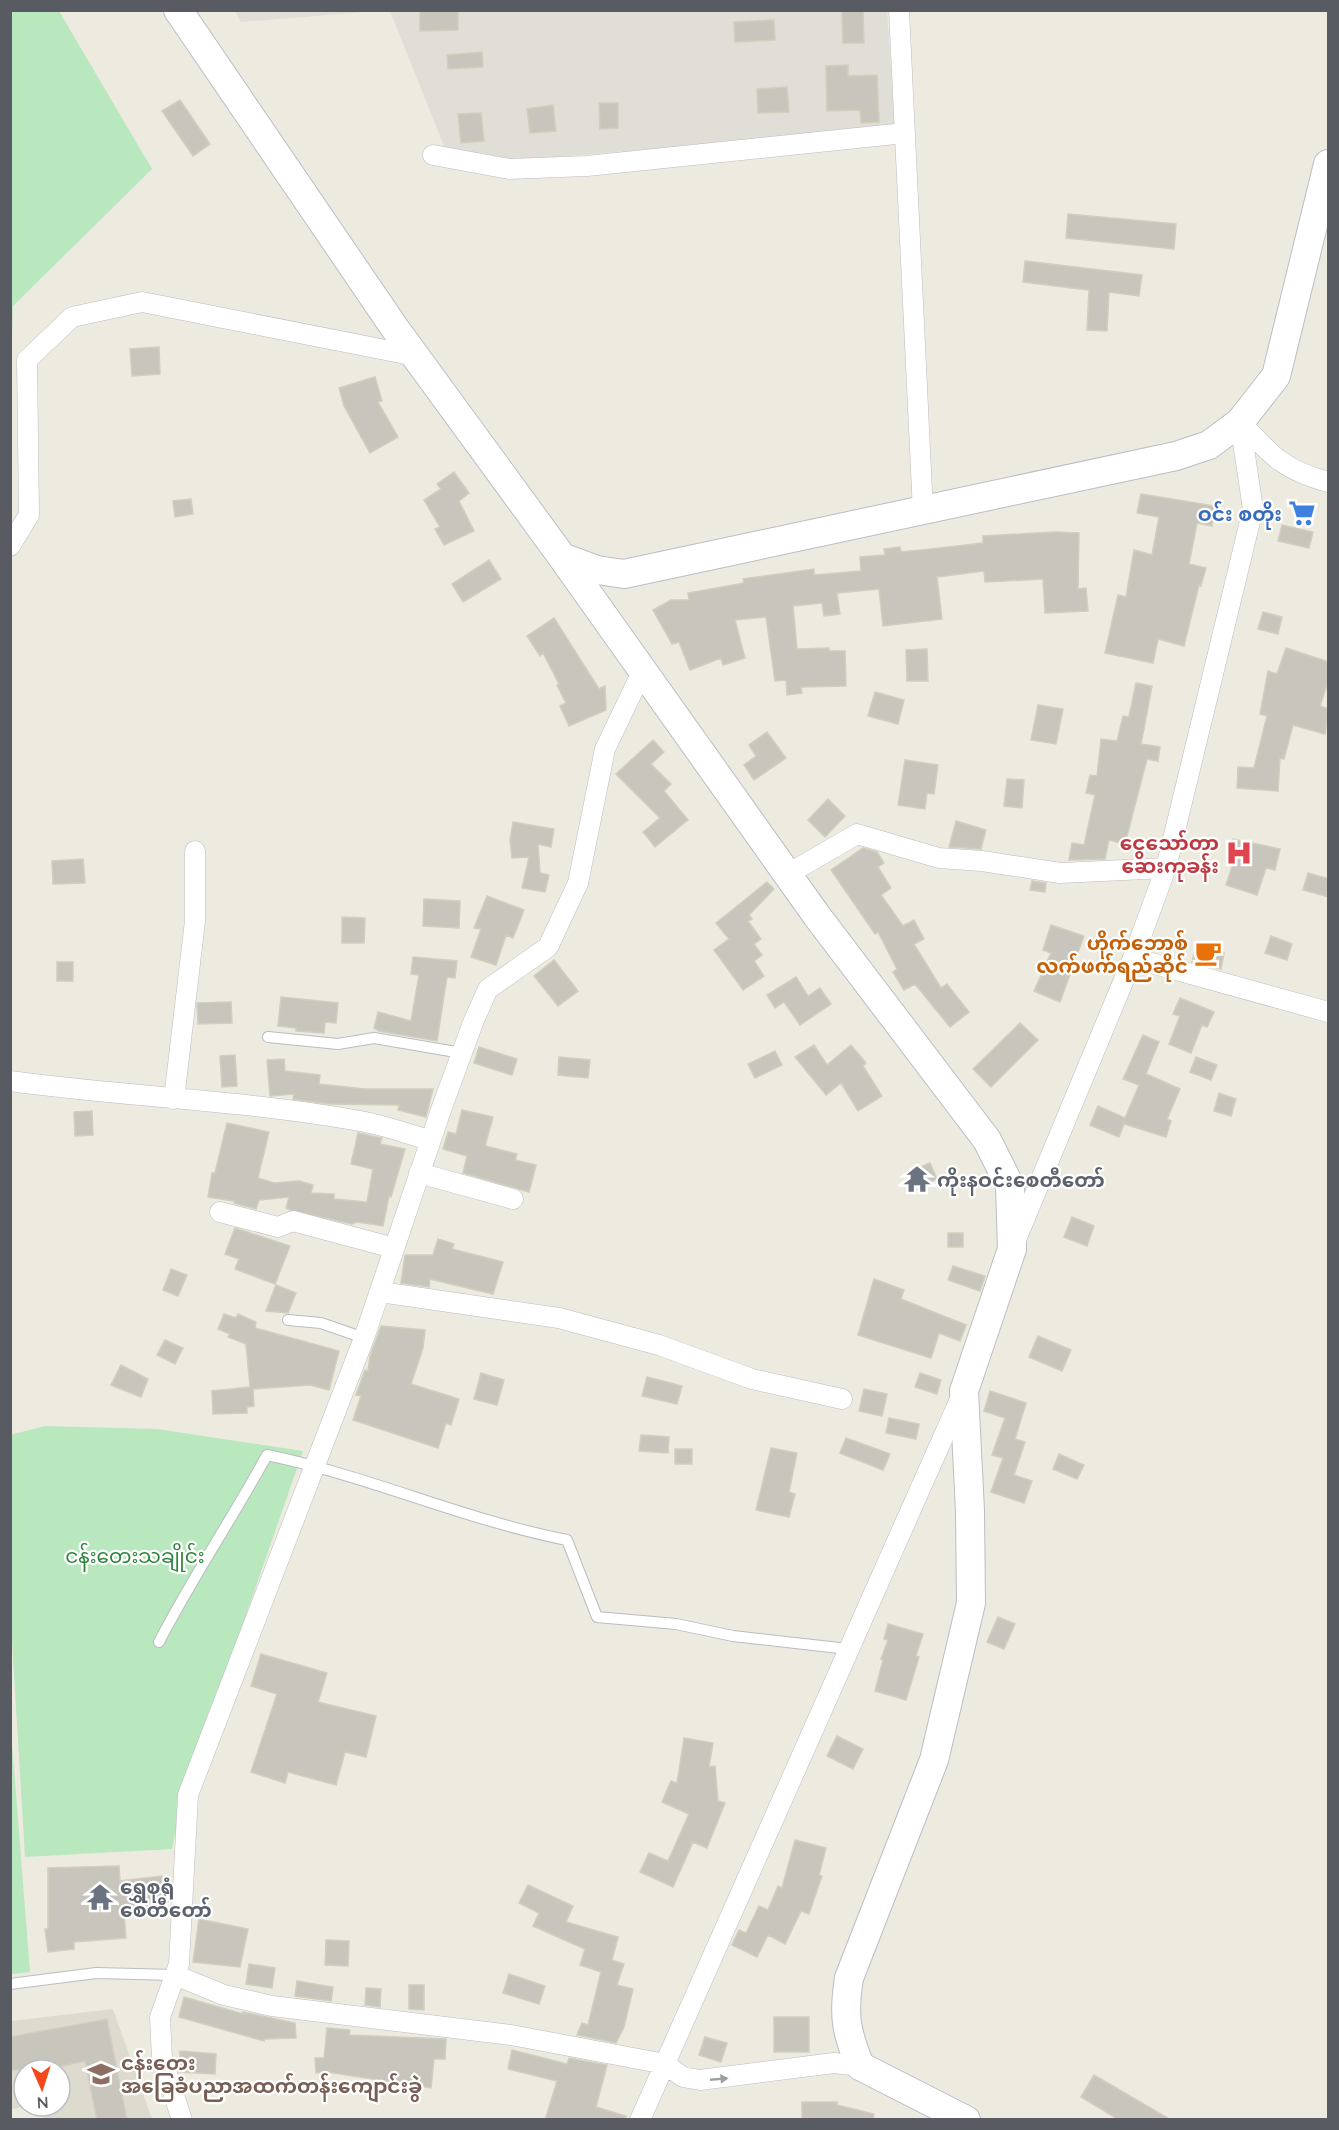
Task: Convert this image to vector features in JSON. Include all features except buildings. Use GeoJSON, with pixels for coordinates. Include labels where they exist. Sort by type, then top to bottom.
{"type":"FeatureCollection","features":[{"type":"Feature","properties":{"kind":"main road"},"geometry":{"type":"LineString","coordinates":[[178,10],[416,356],[562,557],[642,672],[817,916],[987,1140],[1010,1186],[1012,1249],[964,1391],[970,1511],[970,1603],[934,1760],[849,1978],[845,2004],[846,2032],[860,2066],[966,2120]]}},
{"type":"Feature","properties":{"kind":"main road"},"geometry":{"type":"LineString","coordinates":[[562,557],[597,570],[624,574],[923,512],[1176,456],[1209,445],[1240,422],[1276,376],[1329,164]]}},
{"type":"Feature","properties":{"kind":"street"},"geometry":{"type":"LineString","coordinates":[[899,10],[923,512]]}},
{"type":"Feature","properties":{"kind":"street"},"geometry":{"type":"LineString","coordinates":[[433,155],[509,169],[587,166],[905,133]]}},
{"type":"Feature","properties":{"kind":"street"},"geometry":{"type":"LineString","coordinates":[[10,546],[29,515],[27,360],[72,317],[142,302],[416,356]]}},
{"type":"Feature","properties":{"kind":"street"},"geometry":{"type":"LineString","coordinates":[[1240,422],[1269,453],[1298,474],[1329,482]]}},
{"type":"Feature","properties":{"kind":"street"},"geometry":{"type":"LineString","coordinates":[[1012,1249],[1133,958],[1166,868],[1253,509],[1240,422]]}},
{"type":"Feature","properties":{"kind":"street"},"geometry":{"type":"LineString","coordinates":[[182,2120],[162,2058],[160,2017],[179,1964],[188,1794],[364,1338],[430,1140],[462,1053],[488,989],[548,947],[578,883],[605,748],[642,672]]}},
{"type":"Feature","properties":{"kind":"street"},"geometry":{"type":"LineString","coordinates":[[788,874],[857,834],[939,858],[982,861],[1060,873],[1166,868]]}},
{"type":"Feature","properties":{"kind":"street"},"geometry":{"type":"LineString","coordinates":[[174,1099],[195,921],[195,851]]}},
{"type":"Feature","properties":{"kind":"street"},"geometry":{"type":"LineString","coordinates":[[1133,958],[1329,1012]]}},
{"type":"Feature","properties":{"kind":"street"},"geometry":{"type":"LineString","coordinates":[[10,1081],[92,1092],[245,1105],[362,1121],[430,1140]]}},
{"type":"Feature","properties":{"kind":"street"},"geometry":{"type":"LineString","coordinates":[[419,1173],[513,1199]]}},
{"type":"Feature","properties":{"kind":"street"},"geometry":{"type":"LineString","coordinates":[[220,1212],[278,1227],[293,1221],[394,1248]]}},
{"type":"Feature","properties":{"kind":"street"},"geometry":{"type":"LineString","coordinates":[[380,1292],[559,1318],[659,1345],[752,1379],[842,1399]]}},
{"type":"Feature","properties":{"kind":"street"},"geometry":{"type":"LineString","coordinates":[[640,2120],[964,1391]]}},
{"type":"Feature","properties":{"kind":"street"},"geometry":{"type":"LineString","coordinates":[[175,1975],[224,1995],[272,2006],[511,2035],[665,2064],[683,2077],[700,2080],[834,2064],[860,2066]]}},
{"type":"Feature","properties":{"kind":"lane"},"geometry":{"type":"LineString","coordinates":[[268,1037],[338,1044],[374,1038],[462,1053]]}},
{"type":"Feature","properties":{"kind":"lane"},"geometry":{"type":"LineString","coordinates":[[288,1320],[321,1323],[364,1338]]}},
{"type":"Feature","properties":{"kind":"lane"},"geometry":{"type":"LineString","coordinates":[[159,1642],[182,1597],[234,1517],[267,1455],[316,1465],[522,1531],[567,1540],[597,1617],[676,1624],[733,1636],[848,1649]]}},
{"type":"Feature","properties":{"kind":"lane"},"geometry":{"type":"LineString","coordinates":[[10,1984],[96,1973],[175,1975]]}},
{"type":"Feature","properties":{"kind":"shaded area"},"geometry":{"type":"Polygon","coordinates":[[[235,11],[377,11],[241,22],[235,11]]]}},
{"type":"Feature","properties":{"kind":"shaded area"},"geometry":{"type":"Polygon","coordinates":[[[390,11],[887,11],[895,128],[452,166],[390,11]]]}},
{"type":"Feature","properties":{"kind":"shaded area"},"geometry":{"type":"Polygon","coordinates":[[[113,2009],[152,2119],[45,2119],[72,2118],[72,2058],[12,2058],[11,2109],[11,2021],[113,2009]]]}},
{"type":"Feature","properties":{"kind":"green space"},"geometry":{"type":"Polygon","coordinates":[[[11,10],[59,11],[152,169],[13,306],[11,364],[11,10]]]}},
{"type":"Feature","properties":{"kind":"green space","name":"ငန်းတေးသချိုင်း"},"geometry":{"type":"Polygon","coordinates":[[[45,1426],[157,1429],[303,1451],[183,1796],[172,1849],[25,1857],[11,1624],[10,1435],[45,1426]]]}},
{"type":"Feature","properties":{"kind":"green space"},"geometry":{"type":"Polygon","coordinates":[[[11,1730],[30,1972],[10,1974],[11,1730]]]}},
{"type":"Feature","properties":{"kind":"place","name":"ဝင်း စတိုး"},"geometry":{"type":"Point","coordinates":[1302,513]}},
{"type":"Feature","properties":{"kind":"place","name":"ငွေသော်တာ ဆေးကုခန်း"},"geometry":{"type":"Point","coordinates":[1239,853]}},
{"type":"Feature","properties":{"kind":"place","name":"ဟိုက်ဘော့စ် လက်ဖက်ရည်ဆိုင်"},"geometry":{"type":"Point","coordinates":[1208,953]}},
{"type":"Feature","properties":{"kind":"place","name":"ကိုးနဝင်းစေတီတော်"},"geometry":{"type":"Point","coordinates":[917,1179]}},
{"type":"Feature","properties":{"kind":"place","name":"ရွှေစုရုံ စေတီတော်"},"geometry":{"type":"Point","coordinates":[100,1897]}},
{"type":"Feature","properties":{"kind":"place","name":"ငန်းတေး အခြေခံပညာအထက်တန်းကျောင်းခွဲ"},"geometry":{"type":"Point","coordinates":[101,2074]}}]}
